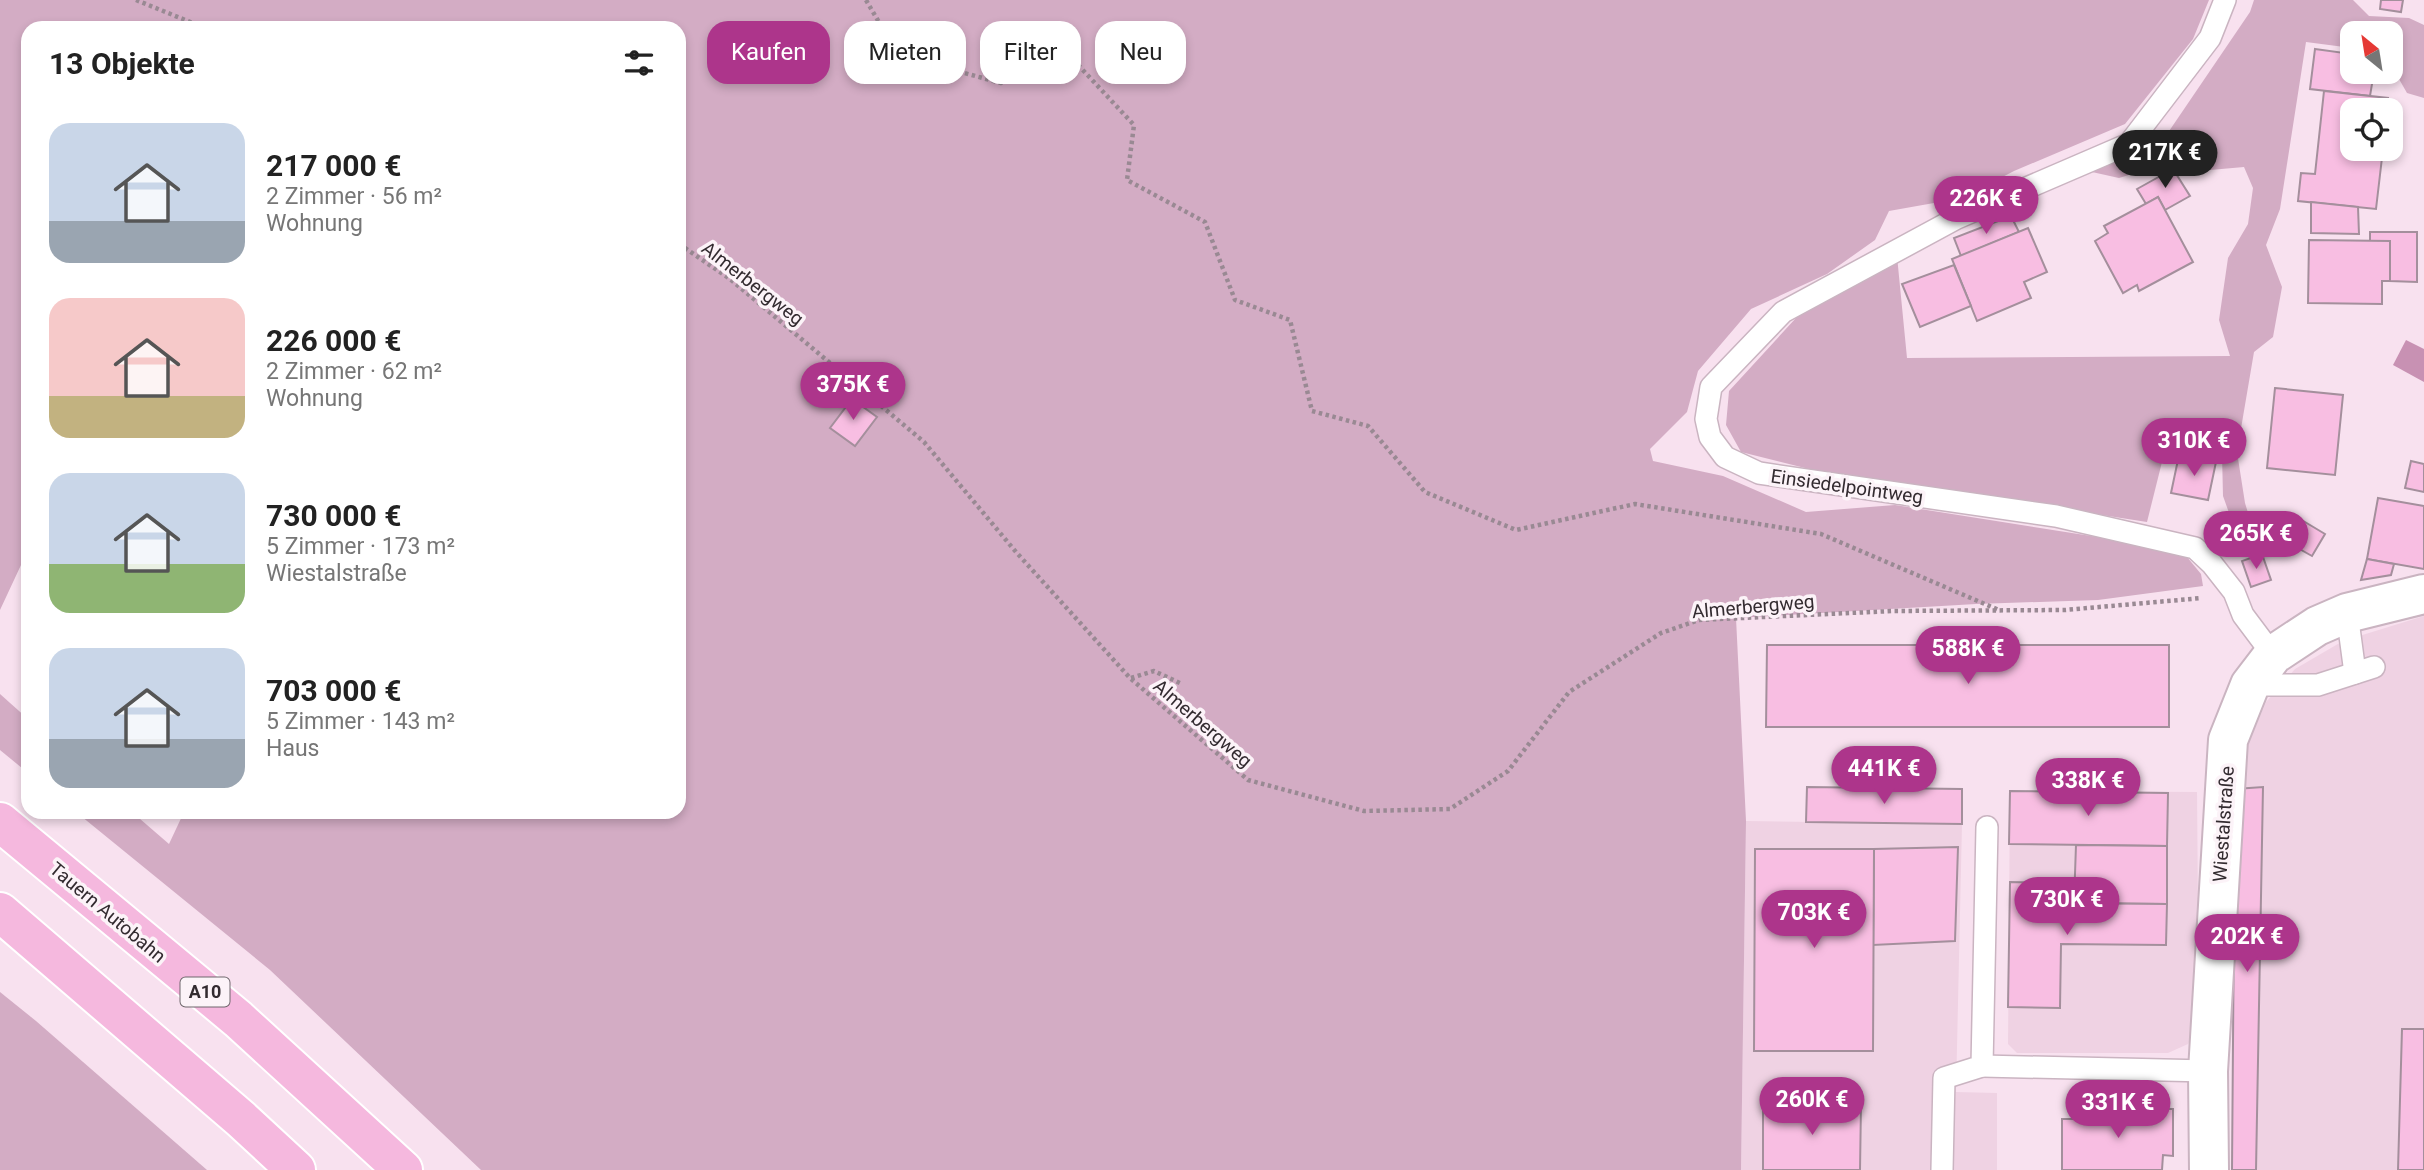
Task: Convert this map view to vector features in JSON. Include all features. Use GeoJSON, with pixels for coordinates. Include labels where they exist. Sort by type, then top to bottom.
{"type":"FeatureCollection","features":[{"type":"Feature","properties":{"kind":"highway","name":"Tauern Autobahn"},"geometry":{"type":"LineString","coordinates":[[0,822],[238,1019],[402,1170]]}},
{"type":"Feature","properties":{"kind":"highway"},"geometry":{"type":"LineString","coordinates":[[0,912],[241,1119],[296,1170]]}},
{"type":"Feature","properties":{"kind":"street","name":"Wiestalstraße"},"geometry":{"type":"LineString","coordinates":[[2209,1170],[2208,1071],[2228,740],[2250,685],[2273,655],[2317,626],[2347,613],[2424,594]]}},
{"type":"Feature","properties":{"kind":"lane","name":"Einsiedelpointweg"},"geometry":{"type":"LineString","coordinates":[[2225,0],[2210,38],[2129,144],[1957,218],[1783,312],[1711,387],[1706,419],[1710,437],[1725,457],[1759,473],[2056,516],[2195,548],[2212,564],[2234,592],[2243,615],[2273,655]]}},
{"type":"Feature","properties":{"kind":"lane"},"geometry":{"type":"LineString","coordinates":[[2250,685],[2318,685],[2365,670],[2347,613]]}},
{"type":"Feature","properties":{"kind":"lane"},"geometry":{"type":"LineString","coordinates":[[1982,1066],[1987,827]]}},
{"type":"Feature","properties":{"kind":"lane"},"geometry":{"type":"LineString","coordinates":[[1942,1170],[1944,1078],[1982,1066],[2208,1071]]}},
{"type":"Feature","properties":{"kind":"path"},"geometry":{"type":"LineString","coordinates":[[136,0],[188,21]]}},
{"type":"Feature","properties":{"kind":"path"},"geometry":{"type":"LineString","coordinates":[[866,0],[898,55],[1001,83],[1067,53],[1134,125],[1127,180],[1205,222],[1235,300],[1290,320],[1312,411],[1368,426],[1425,492],[1516,530],[1635,504],[1821,534],[2003,612]]}},
{"type":"Feature","properties":{"kind":"path","name":"Almerbergweg"},"geometry":{"type":"LineString","coordinates":[[686,249],[730,279],[924,442],[1016,552],[1130,678],[1248,780],[1364,811],[1450,809],[1508,771],[1569,692],[1661,633],[1699,620],[1893,611],[2065,610],[2204,598],[2234,592]]}},
{"type":"Feature","properties":{"kind":"path"},"geometry":{"type":"LineString","coordinates":[[1130,678],[1154,671],[1182,684]]}},
{"type":"Feature","properties":{"kind":"shaded area"},"geometry":{"type":"Polygon","coordinates":[[[0,0],[2209,0],[2193,39],[2125,124],[2014,171],[1962,198],[1889,211],[1875,240],[1827,274],[1751,309],[1698,371],[1687,412],[1650,449],[1653,461],[1723,476],[1806,512],[1895,505],[2123,541],[2187,557],[2201,574],[2203,586],[2098,600],[1736,618],[1746,821],[1741,1170],[481,1170],[270,970],[85,819],[140,819],[169,844],[181,819],[686,819],[686,21],[21,21],[21,565],[0,610],[0,0]]]}},
{"type":"Feature","properties":{"kind":"shaded area"},"geometry":{"type":"Polygon","coordinates":[[[2254,0],[2353,0],[2369,16],[2409,18],[2424,25],[2424,98],[2407,93],[2402,84],[2403,21],[2340,21],[2340,46],[2306,42],[2280,209],[2266,245],[2282,287],[2273,337],[2254,352],[2237,452],[2245,503],[2253,529],[2233,524],[2223,496],[2222,454],[2166,446],[2147,522],[1813,470],[1741,452],[1726,425],[1729,391],[1796,318],[1897,256],[1907,358],[2230,356],[2219,320],[2228,258],[2248,224],[2253,188],[2244,167],[2210,170],[2155,167],[2119,178],[2092,172],[2163,140],[2250,12],[2254,0]]]}},
{"type":"Feature","properties":{"kind":"shaded area"},"geometry":{"type":"Polygon","coordinates":[[[2406,340],[2424,349],[2424,382],[2393,365],[2406,340]]]}},
{"type":"Feature","properties":{"kind":"shaded area"},"geometry":{"type":"Polygon","coordinates":[[[2424,616],[2424,1170],[2232,1170],[2239,766],[2266,702],[2295,669],[2343,641],[2424,616]]]}},
{"type":"Feature","properties":{"kind":"shaded area"},"geometry":{"type":"Polygon","coordinates":[[[0,694],[21,713],[21,767],[0,750],[0,694]]]}},
{"type":"Feature","properties":{"kind":"shaded area"},"geometry":{"type":"Polygon","coordinates":[[[2010,791],[2197,792],[2199,1024],[2188,1044],[2168,1053],[2017,1053],[2008,1044],[2010,791]]]}},
{"type":"Feature","properties":{"kind":"shaded area"},"geometry":{"type":"Polygon","coordinates":[[[1746,821],[1962,824],[1956,1092],[1997,1093],[1997,1170],[1741,1170],[1746,821]]]}},
{"type":"Feature","properties":{"kind":"shaded area"},"geometry":{"type":"Polygon","coordinates":[[[0,992],[36,1021],[207,1170],[0,1170],[0,992]]]}},
{"type":"Feature","properties":{"kind":"building"},"geometry":{"type":"Polygon","coordinates":[[[2381,0],[2403,0],[2401,12],[2380,9],[2381,0]]]}},
{"type":"Feature","properties":{"kind":"building"},"geometry":{"type":"Polygon","coordinates":[[[2315,49],[2340,52],[2340,84],[2372,84],[2370,96],[2310,89],[2315,49]]]}},
{"type":"Feature","properties":{"kind":"building"},"geometry":{"type":"Polygon","coordinates":[[[2324,91],[2388,98],[2340,98],[2340,161],[2382,161],[2376,209],[2298,201],[2301,173],[2315,174],[2324,91]]]}},
{"type":"Feature","properties":{"kind":"building"},"geometry":{"type":"Polygon","coordinates":[[[2173,169],[2190,196],[2165,210],[2158,197],[2146,204],[2137,189],[2173,169]]]}},
{"type":"Feature","properties":{"kind":"building"},"geometry":{"type":"Polygon","coordinates":[[[2158,197],[2193,262],[2139,291],[2137,285],[2123,293],[2095,241],[2108,233],[2104,226],[2158,197]]]}},
{"type":"Feature","properties":{"kind":"building"},"geometry":{"type":"Polygon","coordinates":[[[2311,202],[2358,207],[2359,234],[2311,233],[2311,202]]]}},
{"type":"Feature","properties":{"kind":"building"},"geometry":{"type":"Polygon","coordinates":[[[2011,216],[2019,232],[1961,256],[1954,238],[2011,216]]]}},
{"type":"Feature","properties":{"kind":"building"},"geometry":{"type":"Polygon","coordinates":[[[2028,228],[2047,272],[2024,282],[2031,298],[1977,321],[1952,259],[2028,228]]]}},
{"type":"Feature","properties":{"kind":"building"},"geometry":{"type":"Polygon","coordinates":[[[2370,232],[2417,232],[2417,282],[2390,281],[2390,241],[2370,241],[2370,232]]]}},
{"type":"Feature","properties":{"kind":"building"},"geometry":{"type":"Polygon","coordinates":[[[2309,240],[2390,241],[2390,281],[2382,281],[2382,304],[2308,303],[2309,240]]]}},
{"type":"Feature","properties":{"kind":"building"},"geometry":{"type":"Polygon","coordinates":[[[1954,265],[1971,306],[1920,327],[1902,284],[1954,265]]]}},
{"type":"Feature","properties":{"kind":"building"},"geometry":{"type":"Polygon","coordinates":[[[2275,388],[2343,395],[2335,475],[2267,468],[2275,388]]]}},
{"type":"Feature","properties":{"kind":"building"},"geometry":{"type":"Polygon","coordinates":[[[852,399],[877,417],[855,446],[830,428],[852,399]]]}},
{"type":"Feature","properties":{"kind":"building"},"geometry":{"type":"Polygon","coordinates":[[[2179,455],[2216,462],[2208,500],[2171,493],[2179,455]]]}},
{"type":"Feature","properties":{"kind":"building"},"geometry":{"type":"Polygon","coordinates":[[[2411,461],[2424,464],[2424,492],[2405,488],[2411,461]]]}},
{"type":"Feature","properties":{"kind":"building"},"geometry":{"type":"Polygon","coordinates":[[[2378,498],[2424,506],[2424,569],[2367,559],[2378,498]]]}},
{"type":"Feature","properties":{"kind":"building"},"geometry":{"type":"Polygon","coordinates":[[[2300,519],[2325,534],[2312,556],[2287,542],[2300,519]]]}},
{"type":"Feature","properties":{"kind":"building"},"geometry":{"type":"Polygon","coordinates":[[[2262,554],[2271,580],[2251,587],[2242,561],[2262,554]]]}},
{"type":"Feature","properties":{"kind":"building"},"geometry":{"type":"Polygon","coordinates":[[[2367,559],[2394,564],[2391,575],[2361,580],[2367,559]]]}},
{"type":"Feature","properties":{"kind":"building"},"geometry":{"type":"Polygon","coordinates":[[[1767,645],[2169,645],[2169,727],[1766,727],[1767,645]]]}},
{"type":"Feature","properties":{"kind":"building"},"geometry":{"type":"Polygon","coordinates":[[[1807,787],[1962,789],[1962,824],[1806,822],[1807,787]]]}},
{"type":"Feature","properties":{"kind":"building"},"geometry":{"type":"Polygon","coordinates":[[[2263,787],[2256,1170],[2232,1170],[2235,789],[2263,787]]]}},
{"type":"Feature","properties":{"kind":"building"},"geometry":{"type":"Polygon","coordinates":[[[2010,791],[2168,793],[2167,846],[2009,844],[2010,791]]]}},
{"type":"Feature","properties":{"kind":"building"},"geometry":{"type":"Polygon","coordinates":[[[2076,845],[2167,846],[2167,904],[2074,903],[2076,845]]]}},
{"type":"Feature","properties":{"kind":"building"},"geometry":{"type":"Polygon","coordinates":[[[1958,847],[1955,941],[1873,945],[1874,849],[1958,847]]]}},
{"type":"Feature","properties":{"kind":"building"},"geometry":{"type":"Polygon","coordinates":[[[1755,849],[1874,849],[1873,1051],[1754,1051],[1755,849]]]}},
{"type":"Feature","properties":{"kind":"building"},"geometry":{"type":"Polygon","coordinates":[[[2010,882],[2057,883],[2057,903],[2167,904],[2166,945],[2061,944],[2060,1008],[2008,1007],[2010,882]]]}},
{"type":"Feature","properties":{"kind":"building"},"geometry":{"type":"Polygon","coordinates":[[[2402,1029],[2424,1029],[2424,1170],[2398,1170],[2402,1029]]]}},
{"type":"Feature","properties":{"kind":"building"},"geometry":{"type":"Polygon","coordinates":[[[1763,1103],[1861,1104],[1860,1170],[1763,1170],[1763,1103]]]}},
{"type":"Feature","properties":{"kind":"building"},"geometry":{"type":"Polygon","coordinates":[[[2093,1108],[2173,1109],[2173,1156],[2163,1155],[2162,1170],[2062,1170],[2062,1119],[2092,1119],[2093,1108]]]}}]}
